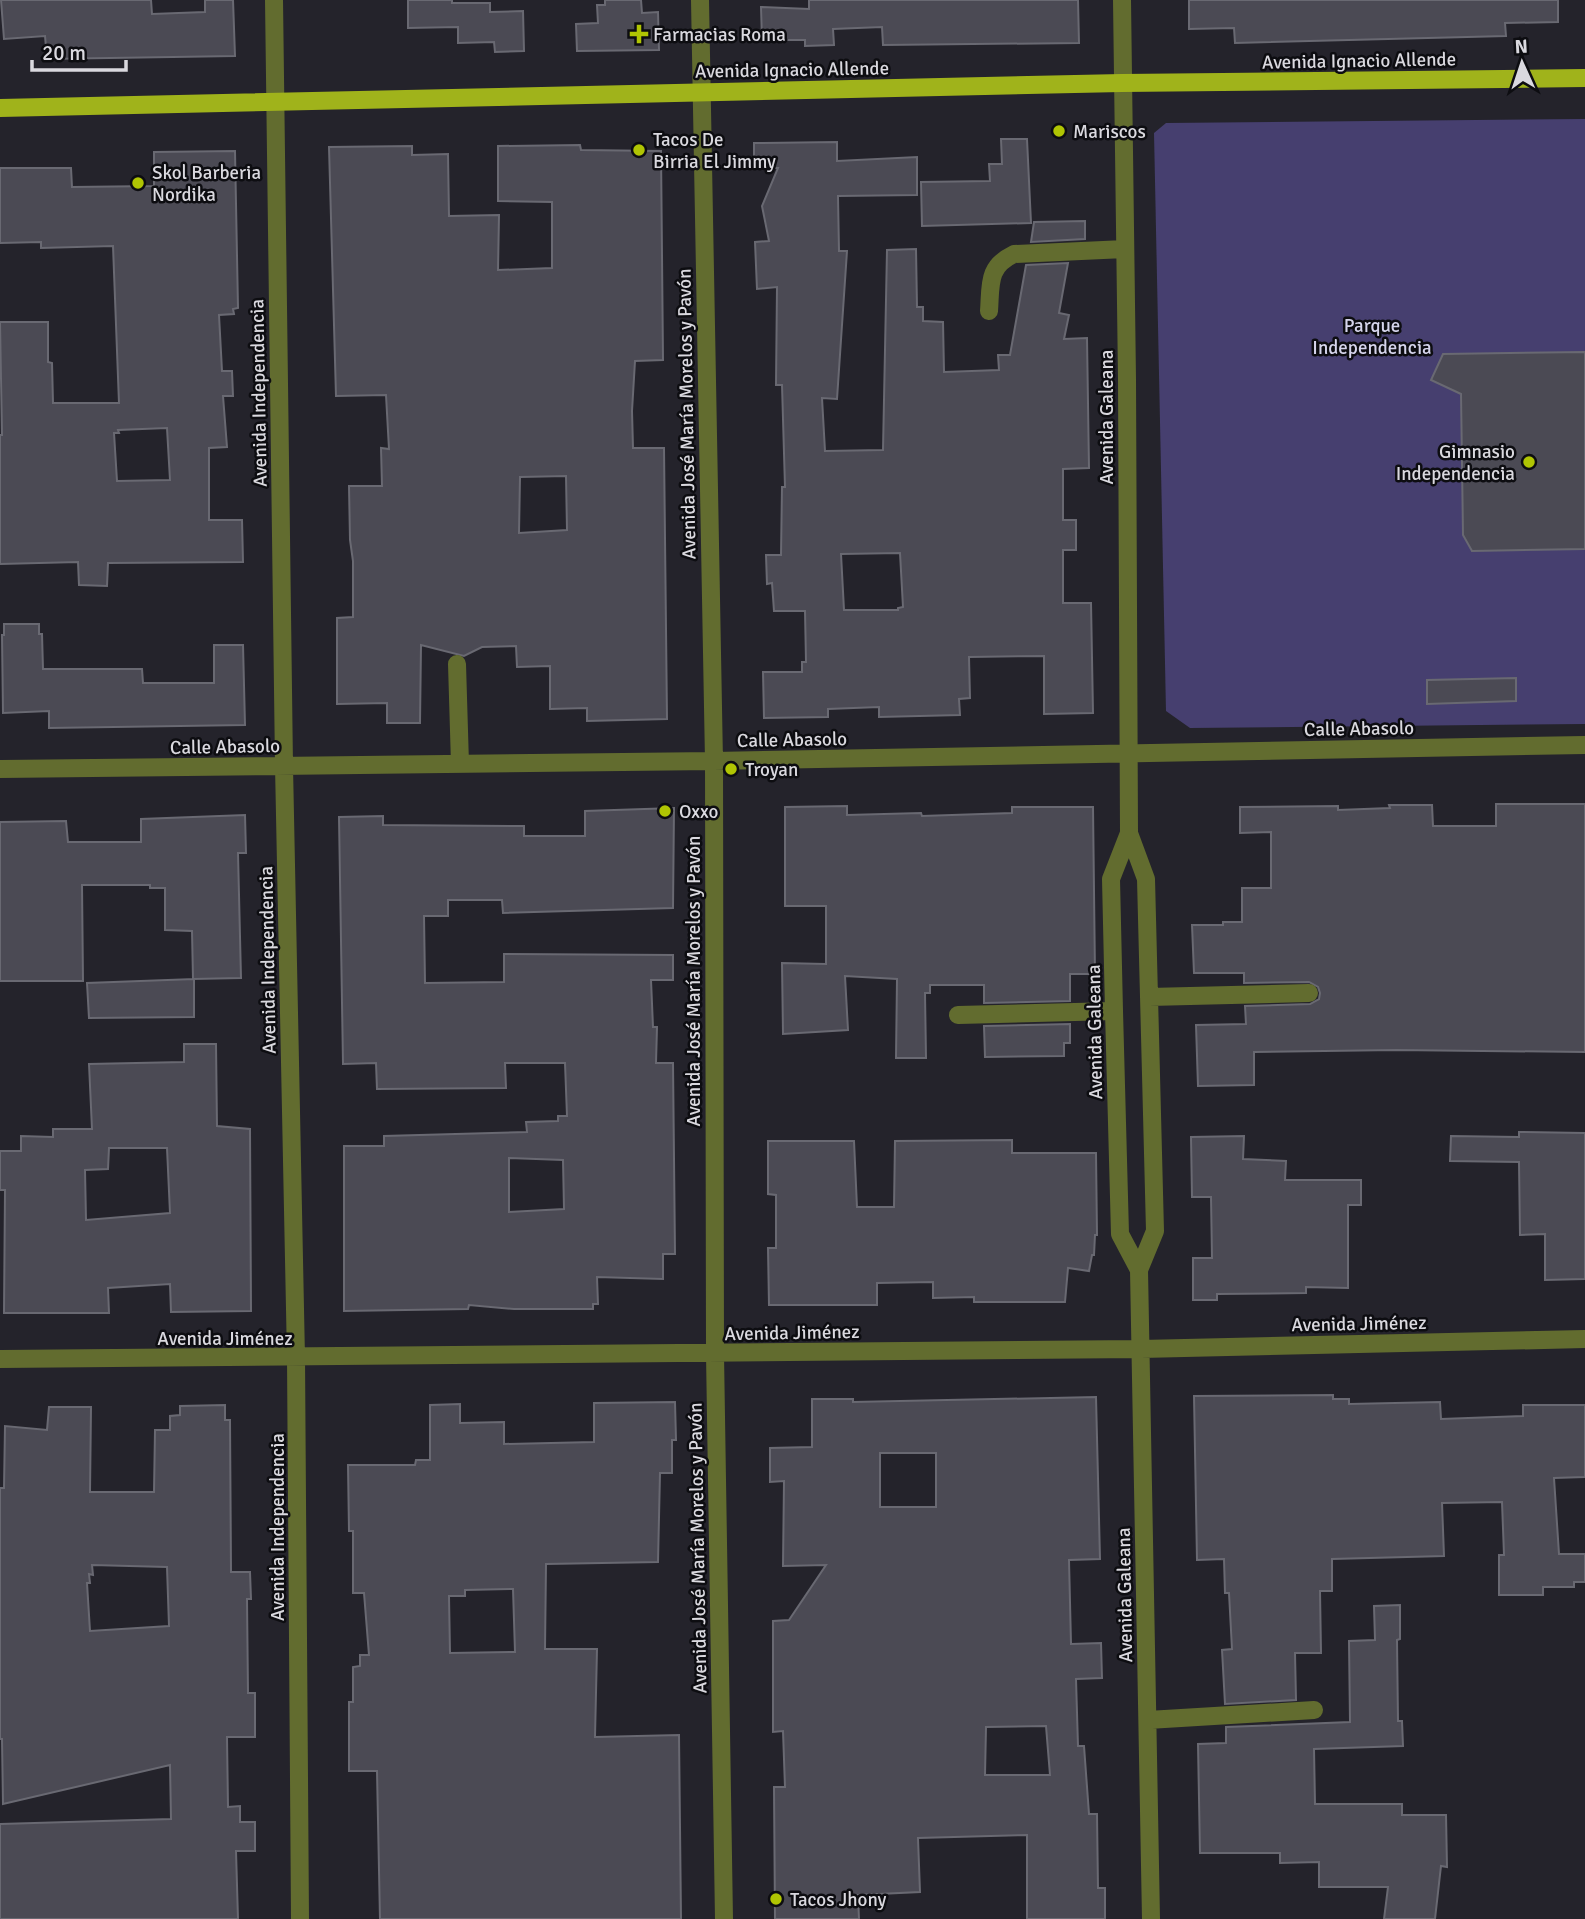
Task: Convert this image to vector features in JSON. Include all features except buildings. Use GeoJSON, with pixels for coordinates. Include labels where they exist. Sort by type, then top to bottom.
{"type":"FeatureCollection","features":[{"type":"Feature","properties":{"kind":"main road","name":"Avenida Ignacio Allende"},"geometry":{"type":"LineString","coordinates":[[0,108],[1122,83],[1585,78]]}},
{"type":"Feature","properties":{"kind":"street","name":"Avenida Independencia"},"geometry":{"type":"LineString","coordinates":[[274,0],[284,766],[296,1358],[300,1919]]}},
{"type":"Feature","properties":{"kind":"street","name":"Avenida José María Morelos y Pavón"},"geometry":{"type":"LineString","coordinates":[[700,0],[713,761],[715,1354],[724,1919]]}},
{"type":"Feature","properties":{"kind":"street","name":"Avenida Galeana"},"geometry":{"type":"LineString","coordinates":[[1122,0],[1129,834],[1146,879],[1155,1231],[1139,1270],[1151,1919]]}},
{"type":"Feature","properties":{"kind":"street"},"geometry":{"type":"LineString","coordinates":[[989,311],[992,273],[1000,261],[1014,254],[1125,249]]}},
{"type":"Feature","properties":{"kind":"street"},"geometry":{"type":"LineString","coordinates":[[457,664],[460,764]]}},
{"type":"Feature","properties":{"kind":"street","name":"Calle Abasolo"},"geometry":{"type":"LineString","coordinates":[[0,769],[713,761],[1585,746]]}},
{"type":"Feature","properties":{"kind":"street","name":"Avenida Galeana"},"geometry":{"type":"LineString","coordinates":[[1129,834],[1111,879],[1114,1011],[1120,1234],[1139,1270]]}},
{"type":"Feature","properties":{"kind":"street"},"geometry":{"type":"LineString","coordinates":[[1149,997],[1309,993]]}},
{"type":"Feature","properties":{"kind":"street"},"geometry":{"type":"LineString","coordinates":[[958,1015],[1114,1011]]}},
{"type":"Feature","properties":{"kind":"street","name":"Avenida Jiménez"},"geometry":{"type":"LineString","coordinates":[[0,1359],[1140,1349],[1585,1339]]}},
{"type":"Feature","properties":{"kind":"street"},"geometry":{"type":"LineString","coordinates":[[1147,1720],[1314,1710]]}},
{"type":"Feature","properties":{"kind":"green space","name":"Parque Independencia"},"geometry":{"type":"Polygon","coordinates":[[[1585,119],[1585,724],[1190,728],[1166,711],[1154,133],[1166,123],[1585,119]]]}},
{"type":"Feature","properties":{"kind":"place","name":"Farmacias Roma"},"geometry":{"type":"Point","coordinates":[639,34]}},
{"type":"Feature","properties":{"kind":"place","name":"Mariscos"},"geometry":{"type":"Point","coordinates":[1059,131]}},
{"type":"Feature","properties":{"kind":"place","name":"Tacos De Birria El Jimmy"},"geometry":{"type":"Point","coordinates":[639,150]}},
{"type":"Feature","properties":{"kind":"place","name":"Skol Barberia Nordika"},"geometry":{"type":"Point","coordinates":[138,183]}},
{"type":"Feature","properties":{"kind":"place","name":"Gimnasio Independencia"},"geometry":{"type":"Point","coordinates":[1529,462]}},
{"type":"Feature","properties":{"kind":"place","name":"Troyan"},"geometry":{"type":"Point","coordinates":[731,769]}},
{"type":"Feature","properties":{"kind":"place","name":"Oxxo"},"geometry":{"type":"Point","coordinates":[665,811]}},
{"type":"Feature","properties":{"kind":"place","name":"Tacos Jhony"},"geometry":{"type":"Point","coordinates":[776,1899]}}]}
